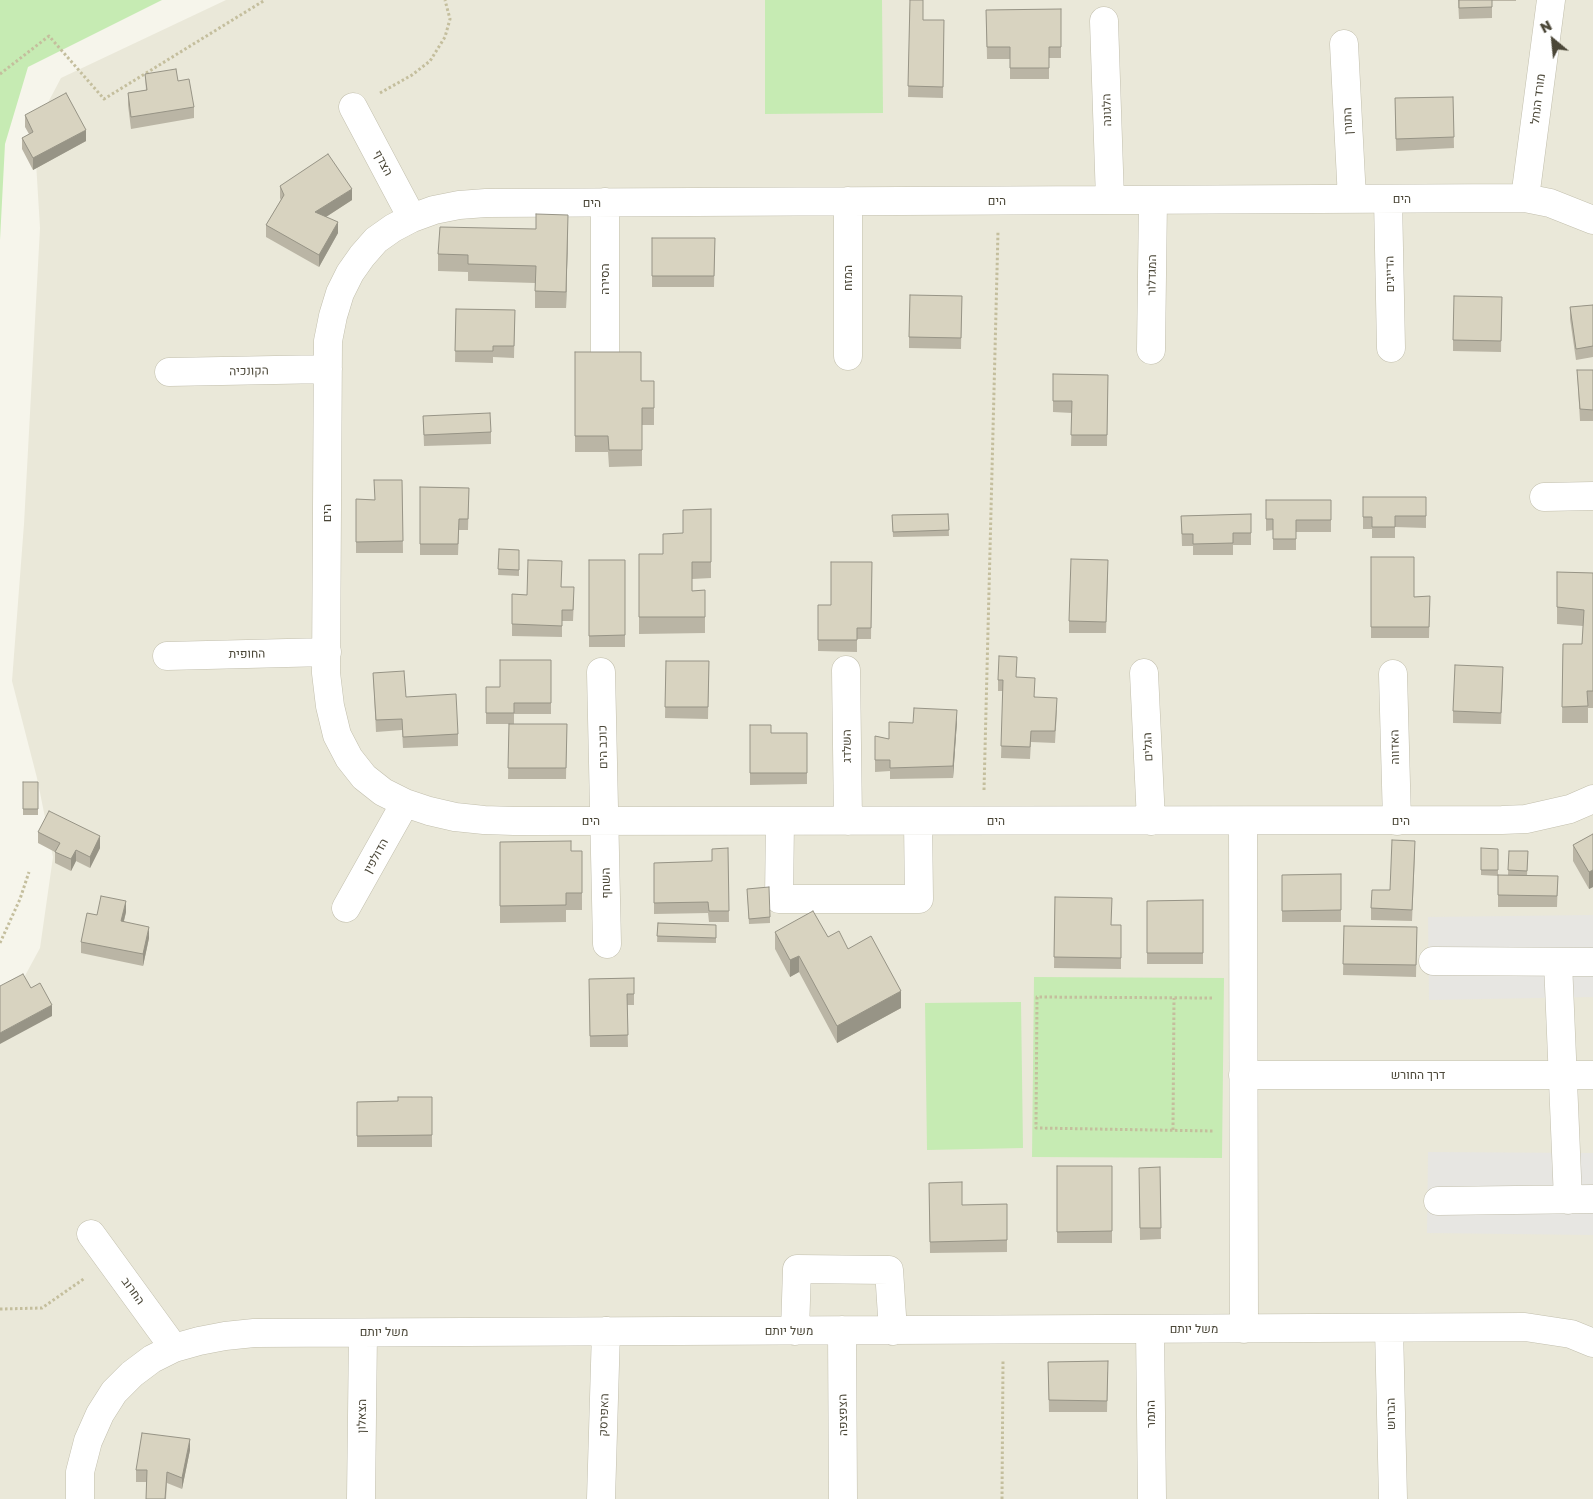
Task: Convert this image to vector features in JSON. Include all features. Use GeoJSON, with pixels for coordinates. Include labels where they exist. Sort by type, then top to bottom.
{"type":"FeatureCollection","features":[{"type":"Feature","properties":{"kind":"street","name":"מורד הנחל"},"geometry":{"type":"LineString","coordinates":[[1526,198],[1551,0]]}},
{"type":"Feature","properties":{"kind":"street","name":"הלגונה"},"geometry":{"type":"LineString","coordinates":[[1104,20],[1110,200]]}},
{"type":"Feature","properties":{"kind":"street","name":"התורן"},"geometry":{"type":"LineString","coordinates":[[1344,44],[1352,199]]}},
{"type":"Feature","properties":{"kind":"street","name":"הצדף"},"geometry":{"type":"LineString","coordinates":[[353,107],[412,218]]}},
{"type":"Feature","properties":{"kind":"street","name":"הים"},"geometry":{"type":"LineString","coordinates":[[1593,220],[1550,204],[1526,198],[486,203],[434,210],[392,228],[376,240],[350,273],[340,294],[333,316],[328,341],[326,672],[330,706],[337,734],[349,758],[364,777],[383,792],[405,803],[438,813],[484,820],[514,822],[1396,821],[1526,819],[1570,809],[1593,799]]}},
{"type":"Feature","properties":{"kind":"street","name":"הדייגים"},"geometry":{"type":"LineString","coordinates":[[1388,199],[1391,348]]}},
{"type":"Feature","properties":{"kind":"street","name":"המגדלור"},"geometry":{"type":"LineString","coordinates":[[1151,350],[1153,200]]}},
{"type":"Feature","properties":{"kind":"street","name":"המזח"},"geometry":{"type":"LineString","coordinates":[[848,201],[848,356]]}},
{"type":"Feature","properties":{"kind":"street","name":"הסירה"},"geometry":{"type":"LineString","coordinates":[[605,202],[605,355]]}},
{"type":"Feature","properties":{"kind":"street","name":"הקונכיה"},"geometry":{"type":"LineString","coordinates":[[169,372],[328,369]]}},
{"type":"Feature","properties":{"kind":"street"},"geometry":{"type":"LineString","coordinates":[[1544,498],[1593,496]]}},
{"type":"Feature","properties":{"kind":"street","name":"החופית"},"geometry":{"type":"LineString","coordinates":[[167,656],[327,652]]}},
{"type":"Feature","properties":{"kind":"street","name":"השלדג"},"geometry":{"type":"LineString","coordinates":[[846,670],[848,821]]}},
{"type":"Feature","properties":{"kind":"street","name":"כוכב הים"},"geometry":{"type":"LineString","coordinates":[[601,672],[604,821]]}},
{"type":"Feature","properties":{"kind":"street","name":"הגלים"},"geometry":{"type":"LineString","coordinates":[[1144,673],[1151,821]]}},
{"type":"Feature","properties":{"kind":"street","name":"האדווה"},"geometry":{"type":"LineString","coordinates":[[1393,674],[1396,821]]}},
{"type":"Feature","properties":{"kind":"street","name":"הדולפין"},"geometry":{"type":"LineString","coordinates":[[346,908],[405,803]]}},
{"type":"Feature","properties":{"kind":"street","name":"השחף"},"geometry":{"type":"LineString","coordinates":[[604,821],[607,944]]}},
{"type":"Feature","properties":{"kind":"street"},"geometry":{"type":"LineString","coordinates":[[780,821],[779,899],[919,899],[918,821]]}},
{"type":"Feature","properties":{"kind":"street"},"geometry":{"type":"LineString","coordinates":[[1243,821],[1244,1329]]}},
{"type":"Feature","properties":{"kind":"street"},"geometry":{"type":"LineString","coordinates":[[1434,961],[1593,962]]}},
{"type":"Feature","properties":{"kind":"street"},"geometry":{"type":"LineString","coordinates":[[1438,1201],[1581,1199],[1563,1075],[1558,962]]}},
{"type":"Feature","properties":{"kind":"street","name":"דרך החורש"},"geometry":{"type":"LineString","coordinates":[[1244,1075],[1593,1075]]}},
{"type":"Feature","properties":{"kind":"street","name":"החרוב"},"geometry":{"type":"LineString","coordinates":[[91,1234],[174,1348]]}},
{"type":"Feature","properties":{"kind":"street"},"geometry":{"type":"LineString","coordinates":[[795,1331],[797,1269],[889,1270],[893,1331]]}},
{"type":"Feature","properties":{"kind":"street","name":"משל יותם"},"geometry":{"type":"LineString","coordinates":[[80,1499],[80,1472],[88,1441],[100,1414],[114,1392],[132,1374],[174,1348],[208,1339],[254,1333],[1525,1327],[1571,1334],[1593,1343]]}},
{"type":"Feature","properties":{"kind":"street","name":"הברוש"},"geometry":{"type":"LineString","coordinates":[[1389,1328],[1393,1499]]}},
{"type":"Feature","properties":{"kind":"street","name":"התמר"},"geometry":{"type":"LineString","coordinates":[[1150,1329],[1152,1499]]}},
{"type":"Feature","properties":{"kind":"street","name":"הצפצפה"},"geometry":{"type":"LineString","coordinates":[[842,1330],[844,1499]]}},
{"type":"Feature","properties":{"kind":"street","name":"האפרסק"},"geometry":{"type":"LineString","coordinates":[[601,1499],[606,1331]]}},
{"type":"Feature","properties":{"kind":"street","name":"הצאלון"},"geometry":{"type":"LineString","coordinates":[[361,1499],[363,1332]]}},
{"type":"Feature","properties":{"kind":"path"},"geometry":{"type":"LineString","coordinates":[[0,74],[49,36],[104,99],[265,0]]}},
{"type":"Feature","properties":{"kind":"path"},"geometry":{"type":"LineString","coordinates":[[353,107],[412,75],[430,61],[445,37],[450,19],[444,0]]}},
{"type":"Feature","properties":{"kind":"path"},"geometry":{"type":"LineString","coordinates":[[984,821],[999,201]]}},
{"type":"Feature","properties":{"kind":"path"},"geometry":{"type":"LineString","coordinates":[[0,943],[20,899],[29,872]]}},
{"type":"Feature","properties":{"kind":"path"},"geometry":{"type":"LineString","coordinates":[[1243,998],[1037,997],[1036,1128],[1244,1131]]}},
{"type":"Feature","properties":{"kind":"path"},"geometry":{"type":"LineString","coordinates":[[1174,998],[1174,1130]]}},
{"type":"Feature","properties":{"kind":"path"},"geometry":{"type":"LineString","coordinates":[[0,1309],[42,1308],[110,1261]]}},
{"type":"Feature","properties":{"kind":"path"},"geometry":{"type":"LineString","coordinates":[[1002,1499],[1003,1330]]}},
{"type":"Feature","properties":{"kind":"shaded area"},"geometry":{"type":"Polygon","coordinates":[[[226,0],[1593,0],[1593,1499],[0,1499],[0,1022],[40,948],[53,857],[37,778],[12,681],[24,524],[40,228],[34,129],[61,78],[226,0]]]}},
{"type":"Feature","properties":{"kind":"shaded area"},"geometry":{"type":"Polygon","coordinates":[[[1593,915],[1593,997],[1429,1000],[1428,917],[1593,915]]]}},
{"type":"Feature","properties":{"kind":"shaded area"},"geometry":{"type":"Polygon","coordinates":[[[1428,1152],[1593,1153],[1593,1235],[1427,1233],[1428,1152]]]}},
{"type":"Feature","properties":{"kind":"green space"},"geometry":{"type":"Polygon","coordinates":[[[0,0],[162,0],[28,67],[5,144],[0,240],[0,0]]]}},
{"type":"Feature","properties":{"kind":"green space"},"geometry":{"type":"Polygon","coordinates":[[[765,0],[882,0],[883,113],[765,114],[765,0]]]}},
{"type":"Feature","properties":{"kind":"green space"},"geometry":{"type":"Polygon","coordinates":[[[1034,977],[1224,978],[1222,1158],[1032,1157],[1034,977]]]}},
{"type":"Feature","properties":{"kind":"green space"},"geometry":{"type":"Polygon","coordinates":[[[1021,1002],[1023,1148],[927,1150],[925,1003],[1021,1002]]]}},
{"type":"Feature","properties":{"kind":"building"},"geometry":{"type":"Polygon","coordinates":[[[910,0],[923,0],[923,20],[944,20],[943,87],[908,86],[910,0]]]}},
{"type":"Feature","properties":{"kind":"building"},"geometry":{"type":"Polygon","coordinates":[[[1459,0],[1492,0],[1492,7],[1459,8],[1459,0]]]}},
{"type":"Feature","properties":{"kind":"building"},"geometry":{"type":"Polygon","coordinates":[[[1061,9],[1061,47],[1049,47],[1049,68],[1010,68],[1010,47],[987,47],[986,10],[1061,9]]]}},
{"type":"Feature","properties":{"kind":"building"},"geometry":{"type":"Polygon","coordinates":[[[176,69],[178,81],[189,79],[194,107],[131,117],[128,93],[147,90],[145,74],[176,69]]]}},
{"type":"Feature","properties":{"kind":"building"},"geometry":{"type":"Polygon","coordinates":[[[66,93],[86,130],[33,158],[22,138],[33,132],[25,115],[66,93]]]}},
{"type":"Feature","properties":{"kind":"building"},"geometry":{"type":"Polygon","coordinates":[[[1453,97],[1454,137],[1396,139],[1395,98],[1453,97]]]}},
{"type":"Feature","properties":{"kind":"building"},"geometry":{"type":"Polygon","coordinates":[[[328,154],[352,189],[315,212],[338,222],[319,255],[266,225],[284,195],[280,186],[328,154]]]}},
{"type":"Feature","properties":{"kind":"building"},"geometry":{"type":"Polygon","coordinates":[[[536,214],[568,215],[566,292],[535,291],[536,266],[468,264],[468,255],[438,254],[440,227],[536,229],[536,214]]]}},
{"type":"Feature","properties":{"kind":"building"},"geometry":{"type":"Polygon","coordinates":[[[652,238],[715,238],[714,276],[652,276],[652,238]]]}},
{"type":"Feature","properties":{"kind":"building"},"geometry":{"type":"Polygon","coordinates":[[[910,295],[962,296],[961,338],[909,337],[910,295]]]}},
{"type":"Feature","properties":{"kind":"building"},"geometry":{"type":"Polygon","coordinates":[[[1454,296],[1502,297],[1501,341],[1453,340],[1454,296]]]}},
{"type":"Feature","properties":{"kind":"building"},"geometry":{"type":"Polygon","coordinates":[[[1593,305],[1593,346],[1576,349],[1570,307],[1593,305]]]}},
{"type":"Feature","properties":{"kind":"building"},"geometry":{"type":"Polygon","coordinates":[[[456,309],[515,310],[514,346],[493,346],[493,351],[455,351],[456,309]]]}},
{"type":"Feature","properties":{"kind":"building"},"geometry":{"type":"Polygon","coordinates":[[[575,352],[641,352],[641,381],[654,381],[654,408],[642,408],[642,450],[609,450],[608,436],[575,436],[575,352]]]}},
{"type":"Feature","properties":{"kind":"building"},"geometry":{"type":"Polygon","coordinates":[[[1577,370],[1593,370],[1593,410],[1580,409],[1577,370]]]}},
{"type":"Feature","properties":{"kind":"building"},"geometry":{"type":"Polygon","coordinates":[[[1053,374],[1108,375],[1107,435],[1071,435],[1072,401],[1053,401],[1053,374]]]}},
{"type":"Feature","properties":{"kind":"building"},"geometry":{"type":"Polygon","coordinates":[[[490,413],[491,432],[424,435],[423,416],[490,413]]]}},
{"type":"Feature","properties":{"kind":"building"},"geometry":{"type":"Polygon","coordinates":[[[374,480],[402,480],[403,541],[356,542],[356,499],[375,500],[374,480]]]}},
{"type":"Feature","properties":{"kind":"building"},"geometry":{"type":"Polygon","coordinates":[[[420,487],[469,488],[468,519],[459,519],[458,544],[420,544],[420,487]]]}},
{"type":"Feature","properties":{"kind":"building"},"geometry":{"type":"Polygon","coordinates":[[[1363,497],[1426,497],[1426,516],[1395,516],[1395,527],[1372,527],[1372,517],[1363,517],[1363,497]]]}},
{"type":"Feature","properties":{"kind":"building"},"geometry":{"type":"Polygon","coordinates":[[[1266,500],[1331,500],[1331,520],[1296,520],[1296,539],[1273,539],[1273,519],[1266,519],[1266,500]]]}},
{"type":"Feature","properties":{"kind":"building"},"geometry":{"type":"Polygon","coordinates":[[[711,509],[711,562],[692,562],[692,591],[705,590],[705,617],[639,617],[639,554],[663,554],[663,534],[683,533],[683,510],[711,509]]]}},
{"type":"Feature","properties":{"kind":"building"},"geometry":{"type":"Polygon","coordinates":[[[948,514],[949,530],[893,532],[892,515],[948,514]]]}},
{"type":"Feature","properties":{"kind":"building"},"geometry":{"type":"Polygon","coordinates":[[[1251,514],[1251,533],[1233,533],[1233,543],[1193,544],[1193,534],[1182,534],[1181,516],[1251,514]]]}},
{"type":"Feature","properties":{"kind":"building"},"geometry":{"type":"Polygon","coordinates":[[[499,549],[519,550],[519,570],[498,569],[499,549]]]}},
{"type":"Feature","properties":{"kind":"building"},"geometry":{"type":"Polygon","coordinates":[[[1371,557],[1414,557],[1414,597],[1430,596],[1429,627],[1371,627],[1371,557]]]}},
{"type":"Feature","properties":{"kind":"building"},"geometry":{"type":"Polygon","coordinates":[[[1071,559],[1108,560],[1106,622],[1069,621],[1071,559]]]}},
{"type":"Feature","properties":{"kind":"building"},"geometry":{"type":"Polygon","coordinates":[[[528,560],[562,561],[561,587],[574,587],[573,610],[562,610],[562,626],[512,624],[512,594],[527,595],[528,560]]]}},
{"type":"Feature","properties":{"kind":"building"},"geometry":{"type":"Polygon","coordinates":[[[589,560],[625,560],[625,635],[589,636],[589,560]]]}},
{"type":"Feature","properties":{"kind":"building"},"geometry":{"type":"Polygon","coordinates":[[[831,562],[872,562],[871,628],[857,628],[857,640],[818,640],[818,605],[831,605],[831,562]]]}},
{"type":"Feature","properties":{"kind":"building"},"geometry":{"type":"Polygon","coordinates":[[[1557,572],[1593,573],[1593,691],[1587,691],[1588,706],[1562,707],[1563,644],[1582,644],[1584,610],[1557,607],[1557,572]]]}},
{"type":"Feature","properties":{"kind":"building"},"geometry":{"type":"Polygon","coordinates":[[[999,656],[1017,657],[1016,677],[1035,678],[1034,697],[1057,698],[1055,731],[1031,731],[1030,747],[1001,746],[1003,680],[998,680],[999,656]]]}},
{"type":"Feature","properties":{"kind":"building"},"geometry":{"type":"Polygon","coordinates":[[[500,660],[551,660],[551,703],[514,703],[514,713],[486,713],[486,687],[500,687],[500,660]]]}},
{"type":"Feature","properties":{"kind":"building"},"geometry":{"type":"Polygon","coordinates":[[[666,661],[709,661],[708,707],[665,707],[666,661]]]}},
{"type":"Feature","properties":{"kind":"building"},"geometry":{"type":"Polygon","coordinates":[[[1455,665],[1503,667],[1501,713],[1453,711],[1455,665]]]}},
{"type":"Feature","properties":{"kind":"building"},"geometry":{"type":"Polygon","coordinates":[[[404,671],[406,697],[456,694],[458,734],[403,737],[402,719],[376,720],[373,673],[404,671]]]}},
{"type":"Feature","properties":{"kind":"building"},"geometry":{"type":"Polygon","coordinates":[[[914,708],[957,710],[953,766],[890,768],[890,760],[875,760],[875,736],[889,739],[889,722],[913,723],[914,708]]]}},
{"type":"Feature","properties":{"kind":"building"},"geometry":{"type":"Polygon","coordinates":[[[509,724],[567,724],[566,768],[508,768],[509,724]]]}},
{"type":"Feature","properties":{"kind":"building"},"geometry":{"type":"Polygon","coordinates":[[[750,725],[771,725],[771,733],[807,733],[807,773],[750,773],[750,725]]]}},
{"type":"Feature","properties":{"kind":"building"},"geometry":{"type":"Polygon","coordinates":[[[23,782],[38,782],[38,809],[23,809],[23,782]]]}},
{"type":"Feature","properties":{"kind":"building"},"geometry":{"type":"Polygon","coordinates":[[[49,811],[100,836],[90,857],[76,850],[71,859],[55,852],[60,843],[38,832],[49,811]]]}},
{"type":"Feature","properties":{"kind":"building"},"geometry":{"type":"Polygon","coordinates":[[[1593,834],[1593,870],[1589,872],[1573,845],[1593,834]]]}},
{"type":"Feature","properties":{"kind":"building"},"geometry":{"type":"Polygon","coordinates":[[[1392,840],[1415,841],[1412,910],[1371,908],[1372,890],[1390,890],[1392,840]]]}},
{"type":"Feature","properties":{"kind":"building"},"geometry":{"type":"Polygon","coordinates":[[[571,841],[571,851],[582,851],[582,893],[566,893],[566,905],[500,906],[500,842],[571,841]]]}},
{"type":"Feature","properties":{"kind":"building"},"geometry":{"type":"Polygon","coordinates":[[[728,848],[729,911],[709,911],[708,902],[654,903],[654,863],[712,861],[712,849],[728,848]]]}},
{"type":"Feature","properties":{"kind":"building"},"geometry":{"type":"Polygon","coordinates":[[[1481,848],[1498,849],[1498,870],[1481,870],[1481,848]]]}},
{"type":"Feature","properties":{"kind":"building"},"geometry":{"type":"Polygon","coordinates":[[[1509,851],[1528,851],[1527,871],[1508,870],[1509,851]]]}},
{"type":"Feature","properties":{"kind":"building"},"geometry":{"type":"Polygon","coordinates":[[[1341,874],[1341,910],[1282,911],[1282,875],[1341,874]]]}},
{"type":"Feature","properties":{"kind":"building"},"geometry":{"type":"Polygon","coordinates":[[[1498,875],[1558,876],[1557,896],[1498,895],[1498,875]]]}},
{"type":"Feature","properties":{"kind":"building"},"geometry":{"type":"Polygon","coordinates":[[[769,887],[770,917],[749,919],[747,889],[769,887]]]}},
{"type":"Feature","properties":{"kind":"building"},"geometry":{"type":"Polygon","coordinates":[[[101,896],[126,901],[121,921],[149,927],[143,954],[81,942],[87,913],[97,915],[101,896]]]}},
{"type":"Feature","properties":{"kind":"building"},"geometry":{"type":"Polygon","coordinates":[[[1055,897],[1112,898],[1111,925],[1121,925],[1121,958],[1054,957],[1055,897]]]}},
{"type":"Feature","properties":{"kind":"building"},"geometry":{"type":"Polygon","coordinates":[[[1203,900],[1203,953],[1147,953],[1147,901],[1203,900]]]}},
{"type":"Feature","properties":{"kind":"building"},"geometry":{"type":"Polygon","coordinates":[[[813,911],[828,937],[839,931],[848,949],[871,936],[901,991],[837,1026],[799,956],[790,960],[775,932],[813,911]]]}},
{"type":"Feature","properties":{"kind":"building"},"geometry":{"type":"Polygon","coordinates":[[[658,923],[716,925],[716,938],[657,936],[658,923]]]}},
{"type":"Feature","properties":{"kind":"building"},"geometry":{"type":"Polygon","coordinates":[[[1344,926],[1417,927],[1416,965],[1343,964],[1344,926]]]}},
{"type":"Feature","properties":{"kind":"building"},"geometry":{"type":"Polygon","coordinates":[[[23,974],[31,988],[40,983],[52,1005],[0,1033],[0,986],[23,974]]]}},
{"type":"Feature","properties":{"kind":"building"},"geometry":{"type":"Polygon","coordinates":[[[634,978],[634,994],[627,994],[628,1035],[590,1036],[589,979],[634,978]]]}},
{"type":"Feature","properties":{"kind":"building"},"geometry":{"type":"Polygon","coordinates":[[[398,1097],[432,1097],[432,1135],[357,1136],[357,1102],[398,1101],[398,1097]]]}},
{"type":"Feature","properties":{"kind":"building"},"geometry":{"type":"Polygon","coordinates":[[[1057,1166],[1112,1166],[1112,1231],[1057,1232],[1057,1166]]]}},
{"type":"Feature","properties":{"kind":"building"},"geometry":{"type":"Polygon","coordinates":[[[1160,1167],[1161,1228],[1140,1228],[1139,1168],[1160,1167]]]}},
{"type":"Feature","properties":{"kind":"building"},"geometry":{"type":"Polygon","coordinates":[[[962,1182],[962,1205],[1007,1204],[1007,1240],[930,1242],[929,1183],[962,1182]]]}},
{"type":"Feature","properties":{"kind":"building"},"geometry":{"type":"Polygon","coordinates":[[[1108,1361],[1107,1401],[1049,1400],[1048,1362],[1108,1361]]]}},
{"type":"Feature","properties":{"kind":"building"},"geometry":{"type":"Polygon","coordinates":[[[142,1433],[190,1439],[182,1478],[167,1472],[165,1499],[146,1499],[147,1470],[136,1470],[142,1433]]]}}]}
